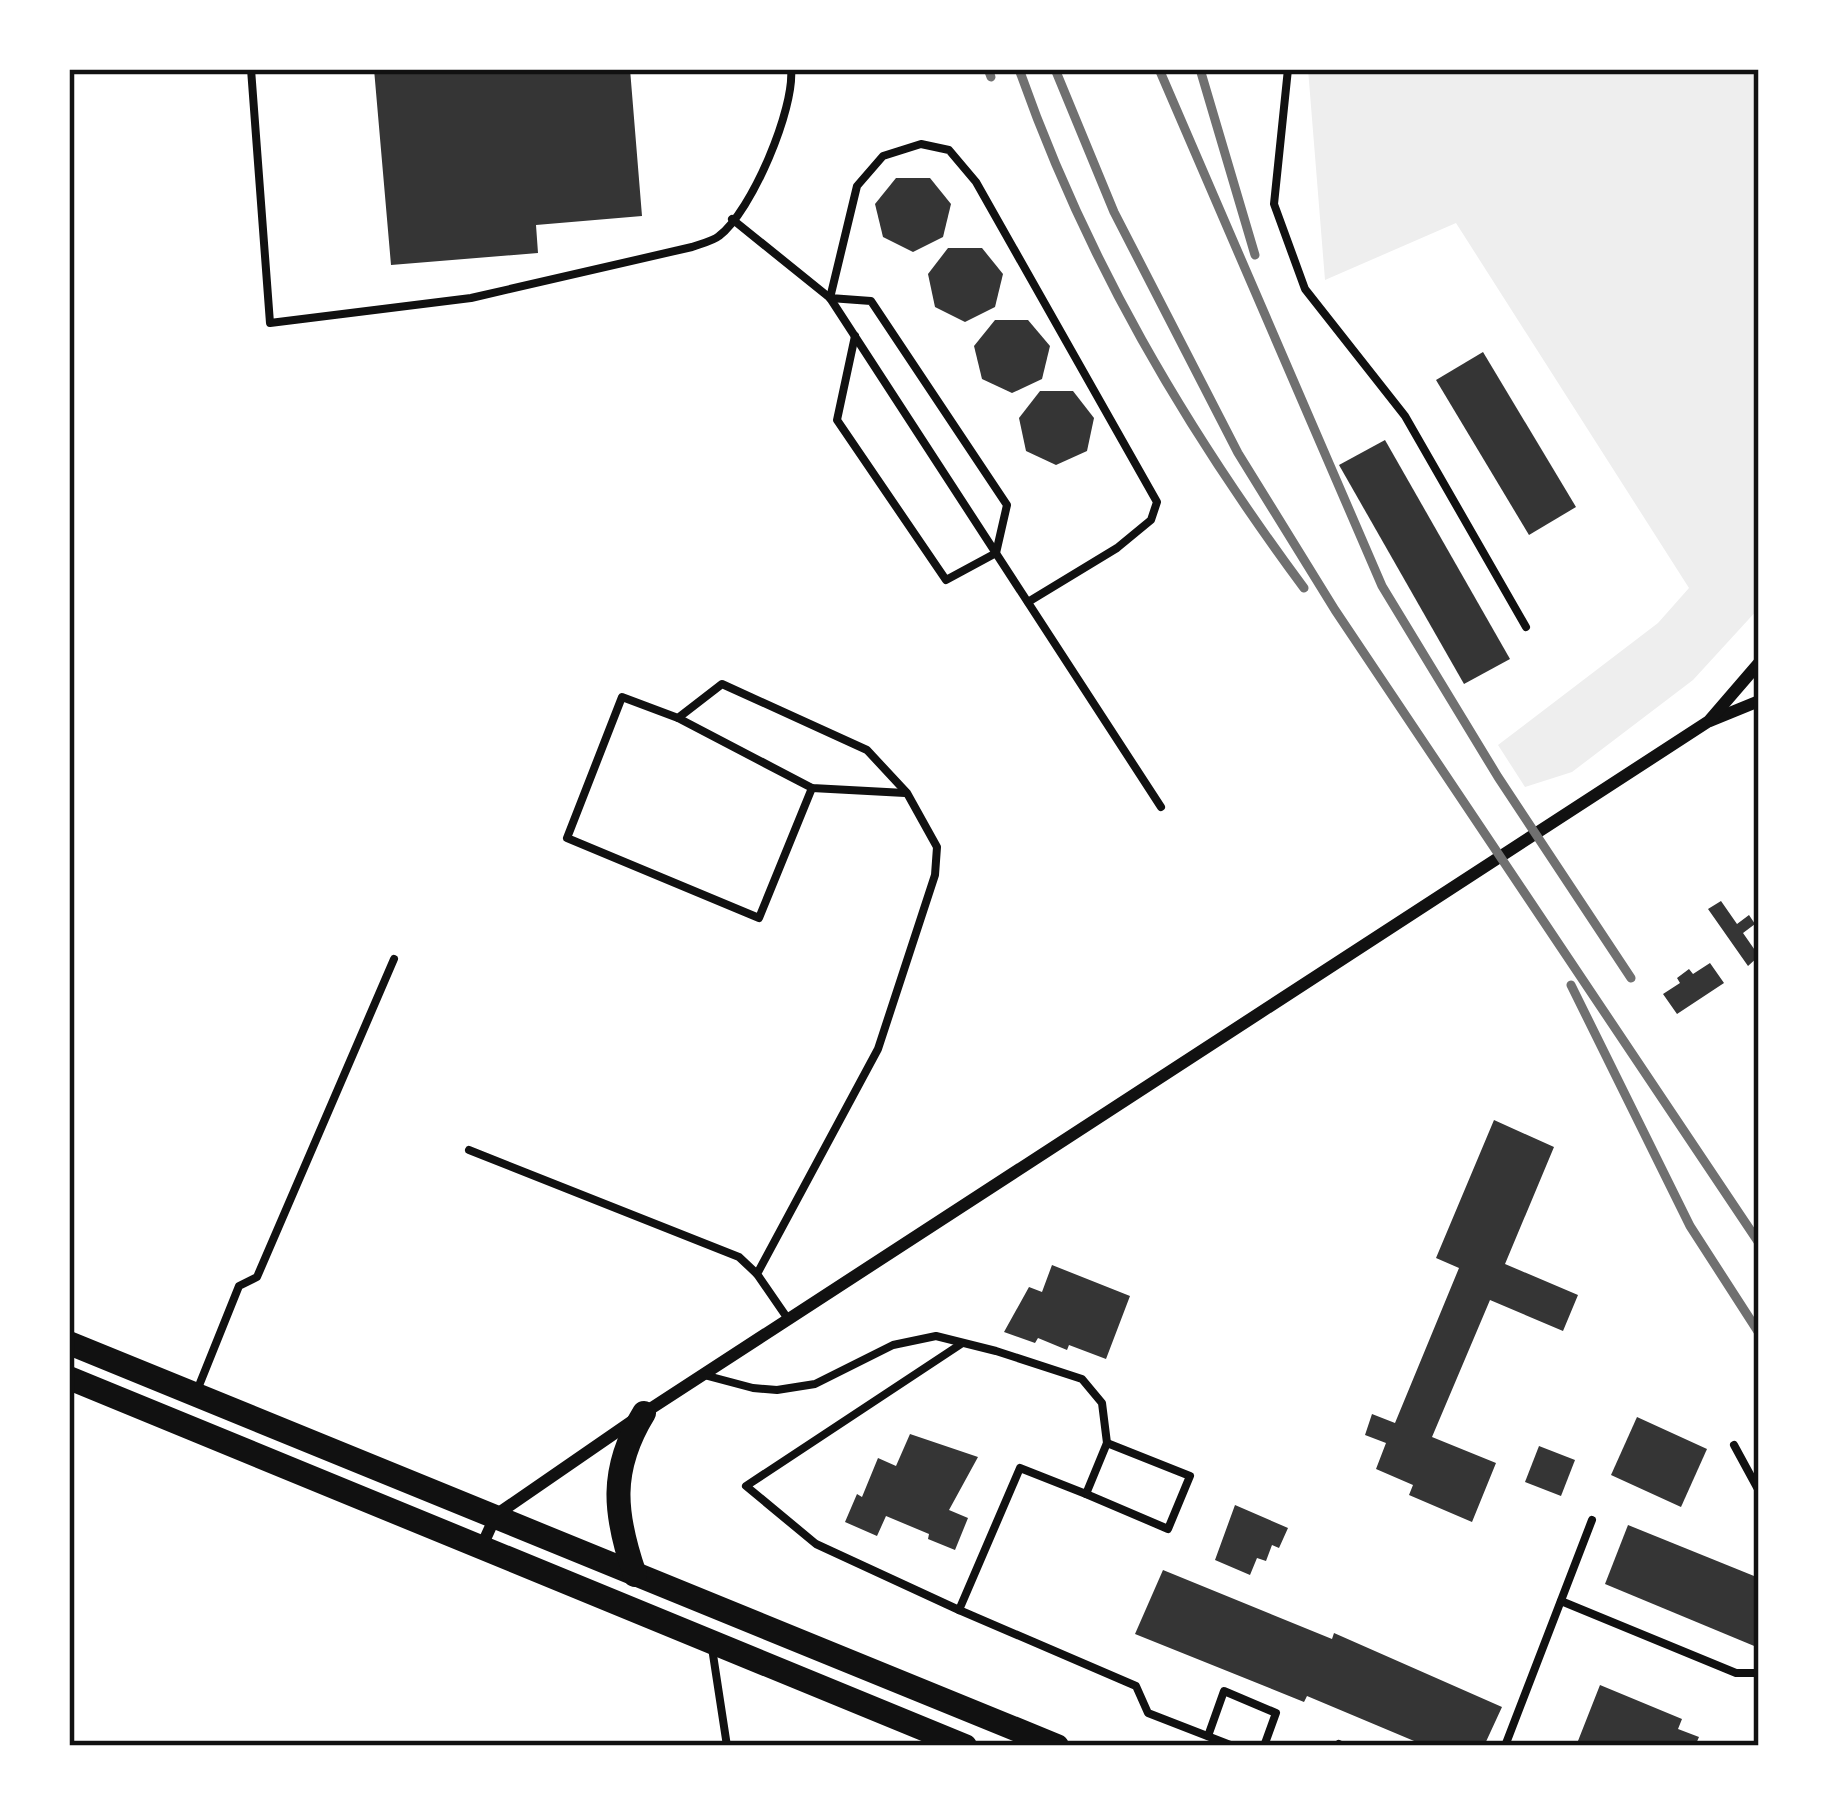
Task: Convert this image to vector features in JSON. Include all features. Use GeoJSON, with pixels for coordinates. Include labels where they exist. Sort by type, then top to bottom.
{"type":"FeatureCollection","features":[{"type":"Feature","properties":{"kind":"main road"},"geometry":{"type":"LineString","coordinates":[[69,1343],[1057,1746]]}},
{"type":"Feature","properties":{"kind":"main road"},"geometry":{"type":"LineString","coordinates":[[69,1378],[965,1746]]}},
{"type":"Feature","properties":{"kind":"main road"},"geometry":{"type":"LineString","coordinates":[[635,1575],[619,1529],[618,1475],[628,1438],[644,1413]]}},
{"type":"Feature","properties":{"kind":"street"},"geometry":{"type":"LineString","coordinates":[[1709,721],[1759,663]]}},
{"type":"Feature","properties":{"kind":"street"},"geometry":{"type":"LineString","coordinates":[[481,1549],[496,1515],[644,1413],[1709,721],[1759,701]]}},
{"type":"Feature","properties":{"kind":"lane"},"geometry":{"type":"LineString","coordinates":[[250,69],[270,323],[471,298],[692,247],[719,236],[747,200],[789,105],[791,69]]}},
{"type":"Feature","properties":{"kind":"lane"},"geometry":{"type":"LineString","coordinates":[[1288,69],[1274,204],[1305,289],[1405,416],[1526,627]]}},
{"type":"Feature","properties":{"kind":"lane"},"geometry":{"type":"LineString","coordinates":[[830,298],[857,186],[883,156],[921,144],[949,150],[976,182],[1157,502],[1151,520],[1117,548],[1028,602]]}},
{"type":"Feature","properties":{"kind":"lane"},"geometry":{"type":"LineString","coordinates":[[732,219],[830,298],[1162,807]]}},
{"type":"Feature","properties":{"kind":"lane"},"geometry":{"type":"LineString","coordinates":[[830,298],[871,301],[1006,505],[996,553],[946,580],[837,420],[855,336]]}},
{"type":"Feature","properties":{"kind":"lane"},"geometry":{"type":"LineString","coordinates":[[678,718],[722,683],[866,750],[907,793],[937,847],[935,875],[878,1049],[757,1274]]}},
{"type":"Feature","properties":{"kind":"lane"},"geometry":{"type":"LineString","coordinates":[[812,788],[759,918],[567,838],[622,697],[678,718],[812,788],[907,793]]}},
{"type":"Feature","properties":{"kind":"lane"},"geometry":{"type":"LineString","coordinates":[[196,1394],[239,1286],[256,1276],[394,958]]}},
{"type":"Feature","properties":{"kind":"lane"},"geometry":{"type":"LineString","coordinates":[[469,1150],[739,1257],[788,1319]]}},
{"type":"Feature","properties":{"kind":"lane"},"geometry":{"type":"LineString","coordinates":[[703,1374],[753,1388],[815,1384],[893,1345],[936,1336],[1082,1379],[1102,1403],[1107,1443],[1085,1494]]}},
{"type":"Feature","properties":{"kind":"lane"},"geometry":{"type":"LineString","coordinates":[[962,1343],[746,1486],[816,1544],[1136,1686],[1148,1713],[1233,1746]]}},
{"type":"Feature","properties":{"kind":"lane"},"geometry":{"type":"LineString","coordinates":[[959,1610],[1020,1468],[1168,1529],[1190,1476],[1107,1443]]}},
{"type":"Feature","properties":{"kind":"lane"},"geometry":{"type":"LineString","coordinates":[[1734,1445],[1759,1491]]}},
{"type":"Feature","properties":{"kind":"lane"},"geometry":{"type":"LineString","coordinates":[[1505,1746],[1592,1520]]}},
{"type":"Feature","properties":{"kind":"lane"},"geometry":{"type":"LineString","coordinates":[[1561,1600],[1736,1673],[1759,1673]]}},
{"type":"Feature","properties":{"kind":"lane"},"geometry":{"type":"LineString","coordinates":[[708,1605],[727,1746]]}},
{"type":"Feature","properties":{"kind":"lane"},"geometry":{"type":"LineString","coordinates":[[1208,1736],[1224,1691],[1276,1712],[1264,1746]]}},
{"type":"Feature","properties":{"kind":"shaded area"},"geometry":{"type":"Polygon","coordinates":[[[1308,69],[1759,69],[1759,608],[1693,680],[1572,772],[1525,787],[1498,745],[1658,623],[1689,588],[1456,223],[1325,280],[1308,69]]]}},
{"type":"Feature","properties":{"kind":"building"},"geometry":{"type":"Polygon","coordinates":[[[374,69],[630,69],[642,216],[536,225],[538,253],[391,265],[374,69]]]}},
{"type":"Feature","properties":{"kind":"building"},"geometry":{"type":"Polygon","coordinates":[[[896,178],[930,178],[951,204],[943,237],[913,252],[883,237],[875,204],[896,178]]]}},
{"type":"Feature","properties":{"kind":"building"},"geometry":{"type":"Polygon","coordinates":[[[948,248],[982,248],[1003,274],[995,307],[965,322],[935,307],[928,274],[948,248]]]}},
{"type":"Feature","properties":{"kind":"building"},"geometry":{"type":"Polygon","coordinates":[[[995,320],[1028,320],[1050,346],[1042,379],[1012,393],[982,379],[974,346],[995,320]]]}},
{"type":"Feature","properties":{"kind":"building"},"geometry":{"type":"Polygon","coordinates":[[[1483,352],[1576,507],[1529,535],[1436,380],[1483,352]]]}},
{"type":"Feature","properties":{"kind":"building"},"geometry":{"type":"Polygon","coordinates":[[[1040,391],[1073,391],[1094,418],[1087,451],[1056,465],[1026,451],[1019,418],[1040,391]]]}},
{"type":"Feature","properties":{"kind":"building"},"geometry":{"type":"Polygon","coordinates":[[[1385,440],[1510,659],[1464,684],[1339,465],[1385,440]]]}},
{"type":"Feature","properties":{"kind":"building"},"geometry":{"type":"Polygon","coordinates":[[[1721,901],[1737,924],[1749,915],[1755,924],[1743,933],[1759,956],[1748,966],[1708,909],[1721,901]]]}},
{"type":"Feature","properties":{"kind":"building"},"geometry":{"type":"Polygon","coordinates":[[[1710,963],[1724,983],[1677,1014],[1663,994],[1680,983],[1677,978],[1689,969],[1693,974],[1710,963]]]}},
{"type":"Feature","properties":{"kind":"building"},"geometry":{"type":"Polygon","coordinates":[[[1494,1120],[1554,1147],[1505,1264],[1578,1295],[1563,1331],[1490,1300],[1432,1437],[1496,1463],[1472,1522],[1409,1495],[1413,1485],[1376,1469],[1386,1443],[1365,1435],[1372,1414],[1395,1423],[1459,1268],[1436,1258],[1494,1120]]]}},
{"type":"Feature","properties":{"kind":"building"},"geometry":{"type":"Polygon","coordinates":[[[1052,1265],[1130,1296],[1106,1359],[1069,1345],[1067,1350],[1004,1332],[1029,1287],[1042,1292],[1052,1265]]]}},
{"type":"Feature","properties":{"kind":"building"},"geometry":{"type":"Polygon","coordinates":[[[1637,1417],[1707,1449],[1681,1507],[1611,1475],[1637,1417]]]}},
{"type":"Feature","properties":{"kind":"building"},"geometry":{"type":"Polygon","coordinates":[[[910,1434],[978,1457],[949,1510],[968,1518],[955,1550],[886,1516],[877,1536],[845,1522],[857,1494],[862,1497],[878,1458],[896,1466],[910,1434]]]}},
{"type":"Feature","properties":{"kind":"building"},"geometry":{"type":"Polygon","coordinates":[[[1539,1446],[1575,1460],[1561,1496],[1525,1482],[1539,1446]]]}},
{"type":"Feature","properties":{"kind":"building"},"geometry":{"type":"Polygon","coordinates":[[[1235,1505],[1288,1528],[1279,1548],[1272,1545],[1266,1561],[1257,1558],[1250,1575],[1215,1560],[1235,1505]]]}},
{"type":"Feature","properties":{"kind":"building"},"geometry":{"type":"Polygon","coordinates":[[[1628,1525],[1759,1578],[1759,1648],[1605,1584],[1628,1525]]]}},
{"type":"Feature","properties":{"kind":"building"},"geometry":{"type":"Polygon","coordinates":[[[1163,1570],[1332,1639],[1334,1633],[1502,1707],[1484,1746],[1426,1746],[1307,1696],[1304,1702],[1135,1634],[1163,1570]]]}},
{"type":"Feature","properties":{"kind":"building"},"geometry":{"type":"Polygon","coordinates":[[[1600,1685],[1682,1719],[1678,1729],[1699,1737],[1695,1746],[1576,1746],[1600,1685]]]}},
{"type":"Feature","properties":{"kind":"railway"},"geometry":{"type":"LineString","coordinates":[[988,69],[991,77]]}},
{"type":"Feature","properties":{"kind":"railway"},"geometry":{"type":"LineString","coordinates":[[1019,69],[1075,208],[1142,339],[1218,465],[1304,588]]}},
{"type":"Feature","properties":{"kind":"railway"},"geometry":{"type":"LineString","coordinates":[[1055,69],[1114,212],[1238,453],[1335,610],[1759,1243]]}},
{"type":"Feature","properties":{"kind":"railway"},"geometry":{"type":"LineString","coordinates":[[1159,69],[1382,586],[1498,777],[1631,978]]}},
{"type":"Feature","properties":{"kind":"railway"},"geometry":{"type":"LineString","coordinates":[[1200,69],[1255,255]]}},
{"type":"Feature","properties":{"kind":"railway"},"geometry":{"type":"LineString","coordinates":[[1571,985],[1690,1226],[1759,1333]]}}]}
